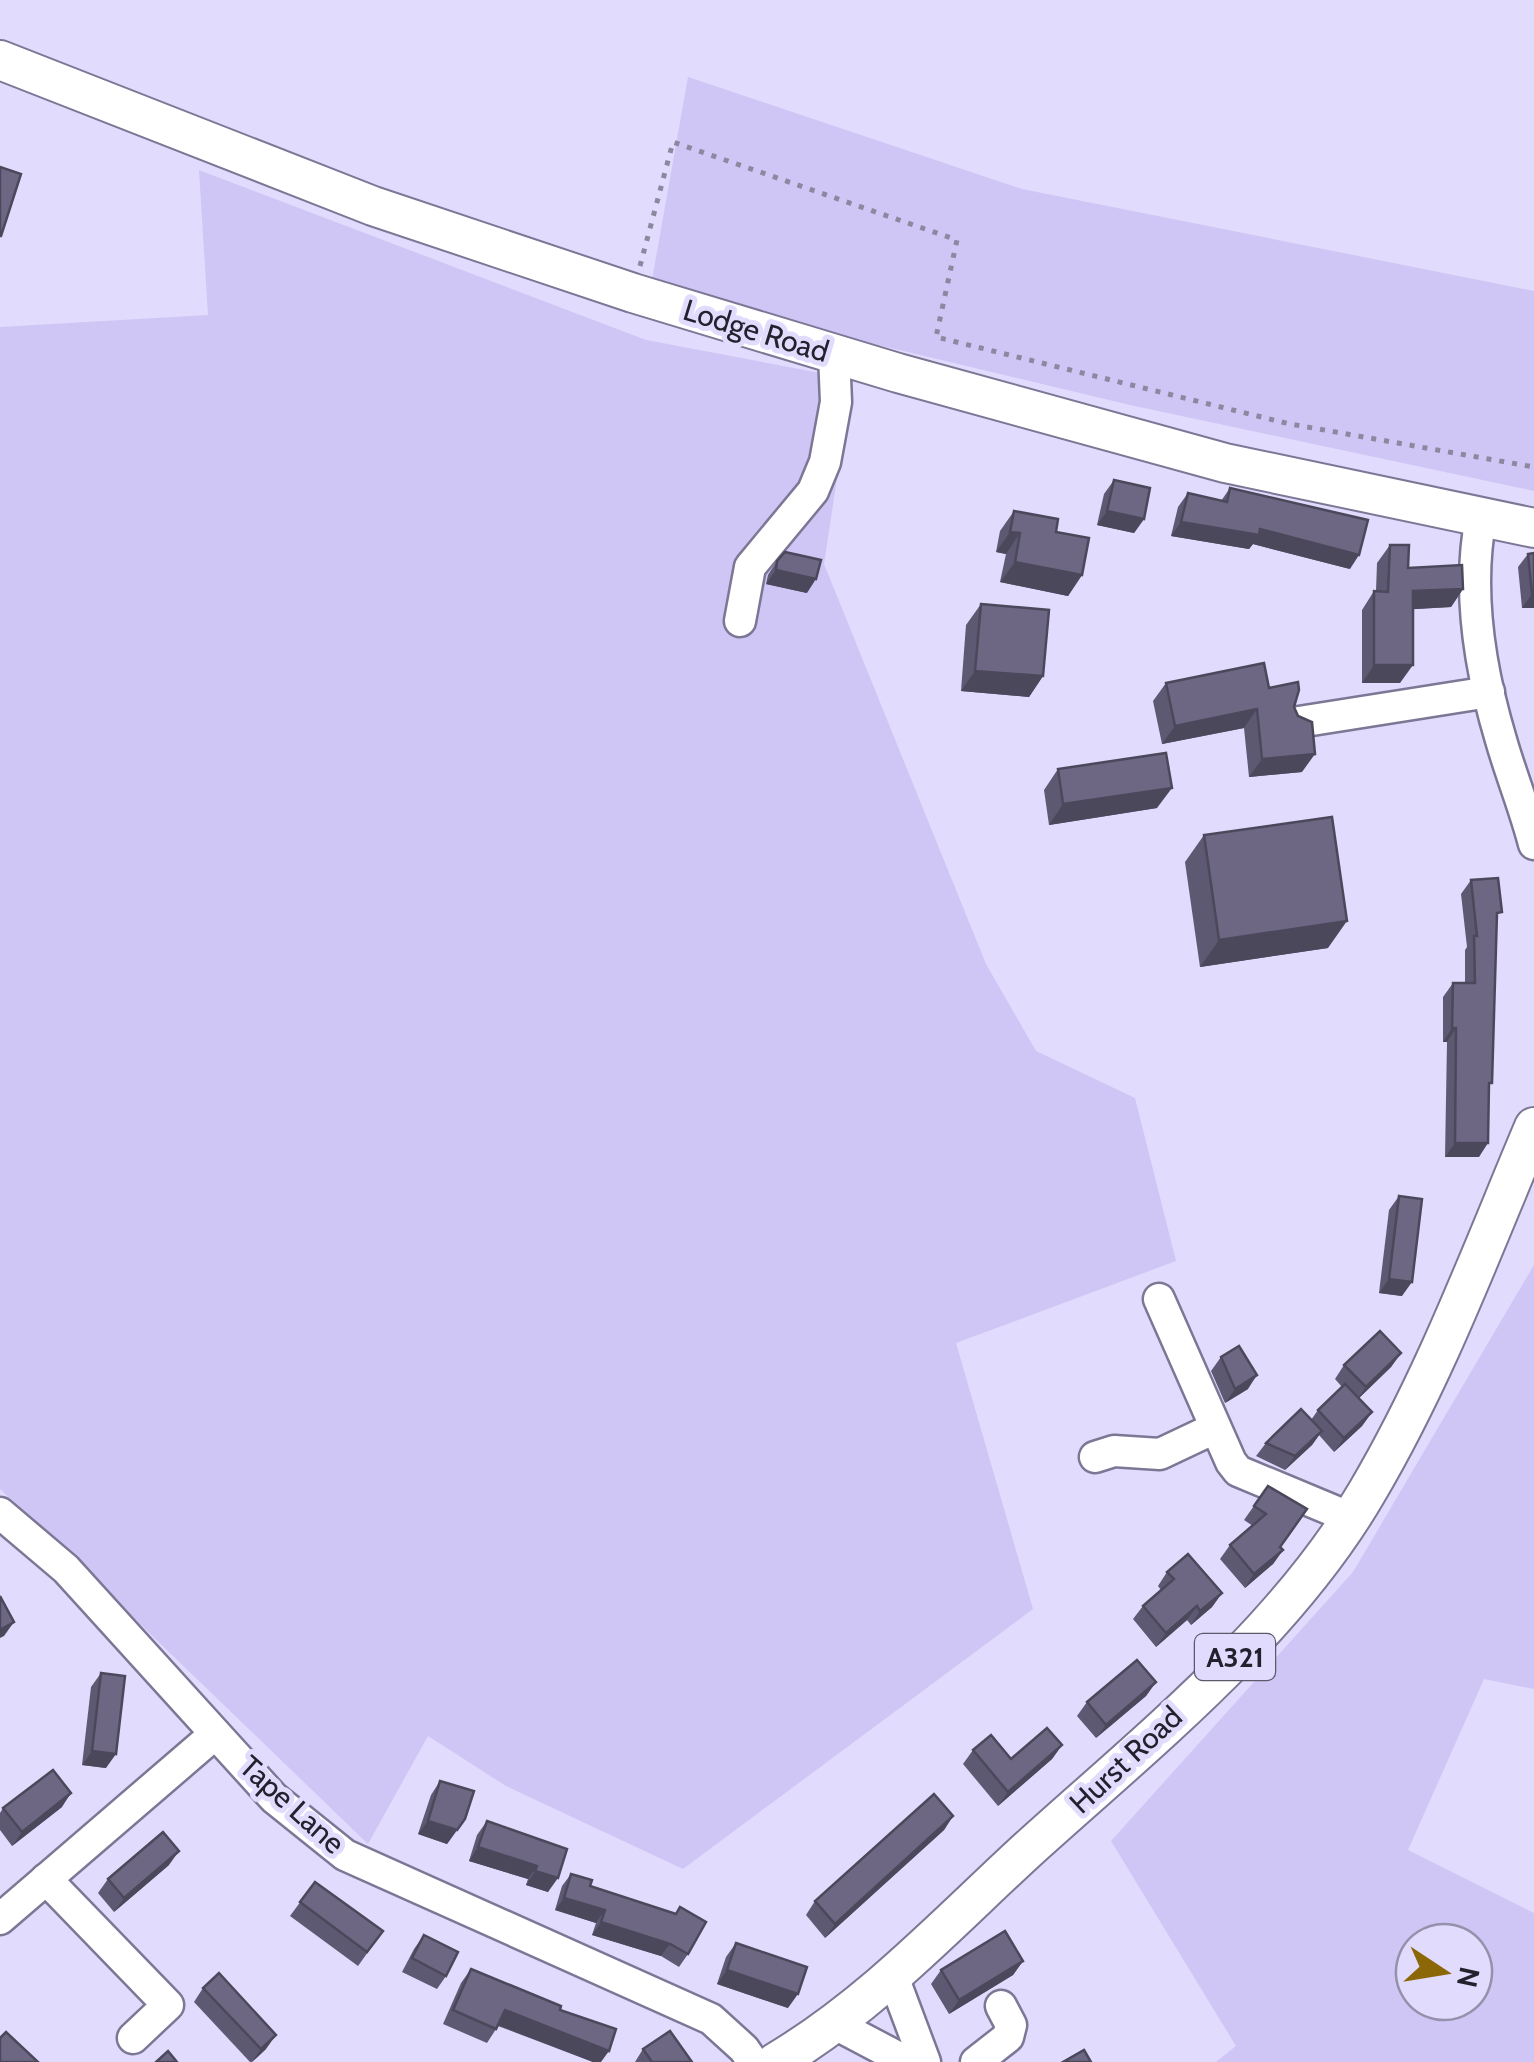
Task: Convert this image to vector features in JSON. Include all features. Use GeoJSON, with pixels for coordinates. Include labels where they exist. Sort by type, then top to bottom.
{"type":"FeatureCollection","features":[{"type":"Feature","properties":{"kind":"main road","name":"Lodge Road"},"geometry":{"type":"LineString","coordinates":[[0,60],[373,206],[633,294],[1225,462],[1534,528]]}},
{"type":"Feature","properties":{"kind":"main road","name":"Hurst Road"},"geometry":{"type":"LineString","coordinates":[[776,2062],[835,2024],[892,1974],[1255,1638],[1326,1553],[1351,1518],[1423,1388],[1534,1128]]}},
{"type":"Feature","properties":{"kind":"street"},"geometry":{"type":"LineString","coordinates":[[740,620],[750,568],[813,492],[825,462],[836,402],[834,354]]}},
{"type":"Feature","properties":{"kind":"street"},"geometry":{"type":"LineString","coordinates":[[1481,517],[1473,574],[1489,692],[1534,844]]}},
{"type":"Feature","properties":{"kind":"street"},"geometry":{"type":"LineString","coordinates":[[1299,722],[1489,692]]}},
{"type":"Feature","properties":{"kind":"street"},"geometry":{"type":"LineString","coordinates":[[1159,1299],[1238,1471],[1351,1518]]}},
{"type":"Feature","properties":{"kind":"street"},"geometry":{"type":"LineString","coordinates":[[1095,1457],[1114,1451],[1160,1454],[1215,1428]]}},
{"type":"Feature","properties":{"kind":"street","name":"Tape Lane"},"geometry":{"type":"LineString","coordinates":[[0,1512],[66,1569],[274,1798],[345,1855],[711,2019],[753,2062]]}},
{"type":"Feature","properties":{"kind":"street"},"geometry":{"type":"LineString","coordinates":[[0,1919],[216,1734]]}},
{"type":"Feature","properties":{"kind":"street"},"geometry":{"type":"LineString","coordinates":[[46,1879],[168,2005],[133,2038]]}},
{"type":"Feature","properties":{"kind":"street"},"geometry":{"type":"LineString","coordinates":[[892,1974],[926,2062]]}},
{"type":"Feature","properties":{"kind":"street"},"geometry":{"type":"LineString","coordinates":[[993,2057],[1011,2025],[1001,2006]]}},
{"type":"Feature","properties":{"kind":"street"},"geometry":{"type":"LineString","coordinates":[[835,2024],[907,2062]]}},
{"type":"Feature","properties":{"kind":"path"},"geometry":{"type":"LineString","coordinates":[[633,294],[673,142],[956,240],[936,337],[1290,424],[1534,467]]}},
{"type":"Feature","properties":{"kind":"shaded area"},"geometry":{"type":"Polygon","coordinates":[[[688,77],[1022,189],[1534,291],[1534,491],[1130,405],[874,344],[652,280],[688,77]]]}},
{"type":"Feature","properties":{"kind":"shaded area"},"geometry":{"type":"Polygon","coordinates":[[[199,170],[646,340],[852,379],[824,564],[986,964],[1036,1051],[1135,1098],[1176,1261],[956,1343],[1033,1609],[683,1869],[506,1786],[428,1736],[368,1844],[0,1489],[0,327],[208,315],[199,170]]]}},
{"type":"Feature","properties":{"kind":"shaded area"},"geometry":{"type":"Polygon","coordinates":[[[1534,1265],[1534,1689],[1484,1679],[1408,1850],[1534,1913],[1534,2062],[1216,2062],[1236,2046],[1111,1841],[1353,1572],[1534,1265]]]}},
{"type":"Feature","properties":{"kind":"building"},"geometry":{"type":"Polygon","coordinates":[[[0,167],[21,174],[1,236],[0,236],[0,167]]]}},
{"type":"Feature","properties":{"kind":"building"},"geometry":{"type":"Polygon","coordinates":[[[1114,480],[1150,488],[1144,519],[1107,511],[1114,480]]]}},
{"type":"Feature","properties":{"kind":"building"},"geometry":{"type":"Polygon","coordinates":[[[1230,488],[1368,520],[1359,555],[1260,529],[1259,535],[1181,522],[1188,493],[1227,502],[1230,488]]]}},
{"type":"Feature","properties":{"kind":"building"},"geometry":{"type":"Polygon","coordinates":[[[1014,511],[1058,519],[1056,532],[1089,538],[1082,575],[1015,562],[1020,533],[1010,532],[1014,511]]]}},
{"type":"Feature","properties":{"kind":"building"},"geometry":{"type":"Polygon","coordinates":[[[1390,545],[1409,545],[1408,568],[1462,565],[1463,589],[1413,591],[1413,665],[1374,665],[1374,591],[1388,592],[1390,545]]]}},
{"type":"Feature","properties":{"kind":"building"},"geometry":{"type":"Polygon","coordinates":[[[785,552],[821,560],[816,579],[776,570],[777,561],[785,552]]]}},
{"type":"Feature","properties":{"kind":"building"},"geometry":{"type":"Polygon","coordinates":[[[1534,553],[1534,594],[1532,594],[1528,554],[1534,553]]]}},
{"type":"Feature","properties":{"kind":"building"},"geometry":{"type":"Polygon","coordinates":[[[981,604],[1049,610],[1043,676],[975,671],[981,604]]]}},
{"type":"Feature","properties":{"kind":"building"},"geometry":{"type":"Polygon","coordinates":[[[1264,663],[1269,688],[1298,682],[1294,707],[1298,716],[1312,722],[1315,754],[1262,759],[1257,709],[1175,726],[1166,683],[1264,663]]]}},
{"type":"Feature","properties":{"kind":"building"},"geometry":{"type":"Polygon","coordinates":[[[1166,753],[1172,788],[1063,804],[1058,769],[1166,753]]]}},
{"type":"Feature","properties":{"kind":"building"},"geometry":{"type":"Polygon","coordinates":[[[1332,817],[1347,921],[1219,940],[1204,835],[1332,817]]]}},
{"type":"Feature","properties":{"kind":"building"},"geometry":{"type":"Polygon","coordinates":[[[1498,878],[1502,912],[1497,913],[1488,1143],[1455,1143],[1453,983],[1475,983],[1477,936],[1471,880],[1498,878]]]}},
{"type":"Feature","properties":{"kind":"building"},"geometry":{"type":"Polygon","coordinates":[[[1399,1196],[1422,1199],[1412,1282],[1389,1279],[1399,1196]]]}},
{"type":"Feature","properties":{"kind":"building"},"geometry":{"type":"Polygon","coordinates":[[[1380,1331],[1401,1353],[1366,1387],[1344,1365],[1380,1331]]]}},
{"type":"Feature","properties":{"kind":"building"},"geometry":{"type":"Polygon","coordinates":[[[1239,1346],[1257,1375],[1235,1389],[1221,1357],[1239,1346]]]}},
{"type":"Feature","properties":{"kind":"building"},"geometry":{"type":"Polygon","coordinates":[[[1345,1384],[1372,1412],[1344,1438],[1318,1410],[1345,1384]]]}},
{"type":"Feature","properties":{"kind":"building"},"geometry":{"type":"Polygon","coordinates":[[[1301,1409],[1322,1431],[1295,1456],[1266,1443],[1301,1409]]]}},
{"type":"Feature","properties":{"kind":"building"},"geometry":{"type":"Polygon","coordinates":[[[1268,1486],[1307,1509],[1280,1547],[1283,1550],[1254,1574],[1230,1545],[1266,1514],[1254,1506],[1268,1486]]]}},
{"type":"Feature","properties":{"kind":"building"},"geometry":{"type":"Polygon","coordinates":[[[1188,1554],[1222,1593],[1200,1611],[1197,1606],[1166,1633],[1143,1606],[1174,1579],[1167,1572],[1188,1554]]]}},
{"type":"Feature","properties":{"kind":"building"},"geometry":{"type":"Polygon","coordinates":[[[0,1596],[14,1622],[0,1630],[0,1596]]]}},
{"type":"Feature","properties":{"kind":"building"},"geometry":{"type":"Polygon","coordinates":[[[1137,1660],[1156,1682],[1106,1725],[1087,1702],[1137,1660]]]}},
{"type":"Feature","properties":{"kind":"building"},"geometry":{"type":"Polygon","coordinates":[[[101,1673],[125,1676],[116,1754],[92,1751],[101,1673]]]}},
{"type":"Feature","properties":{"kind":"building"},"geometry":{"type":"Polygon","coordinates":[[[1047,1728],[1062,1745],[1008,1792],[973,1750],[991,1735],[1011,1759],[1047,1728]]]}},
{"type":"Feature","properties":{"kind":"building"},"geometry":{"type":"Polygon","coordinates":[[[53,1770],[71,1793],[22,1832],[3,1808],[53,1770]]]}},
{"type":"Feature","properties":{"kind":"building"},"geometry":{"type":"Polygon","coordinates":[[[440,1781],[474,1791],[457,1830],[428,1821],[440,1781]]]}},
{"type":"Feature","properties":{"kind":"building"},"geometry":{"type":"Polygon","coordinates":[[[934,1794],[953,1816],[835,1924],[815,1901],[934,1794]]]}},
{"type":"Feature","properties":{"kind":"building"},"geometry":{"type":"Polygon","coordinates":[[[487,1821],[567,1849],[558,1878],[535,1871],[537,1866],[478,1847],[487,1821]]]}},
{"type":"Feature","properties":{"kind":"building"},"geometry":{"type":"Polygon","coordinates":[[[163,1832],[179,1851],[124,1898],[108,1879],[163,1832]]]}},
{"type":"Feature","properties":{"kind":"building"},"geometry":{"type":"Polygon","coordinates":[[[571,1874],[592,1880],[590,1886],[676,1914],[680,1907],[706,1922],[688,1954],[670,1944],[601,1922],[605,1910],[564,1898],[571,1874]]]}},
{"type":"Feature","properties":{"kind":"building"},"geometry":{"type":"Polygon","coordinates":[[[315,1882],[383,1931],[367,1952],[300,1902],[315,1882]]]}},
{"type":"Feature","properties":{"kind":"building"},"geometry":{"type":"Polygon","coordinates":[[[1005,1931],[1023,1961],[959,2000],[941,1970],[1005,1931]]]}},
{"type":"Feature","properties":{"kind":"building"},"geometry":{"type":"Polygon","coordinates":[[[424,1935],[458,1952],[446,1976],[412,1958],[424,1935]]]}},
{"type":"Feature","properties":{"kind":"building"},"geometry":{"type":"Polygon","coordinates":[[[736,1943],[807,1967],[798,1994],[727,1970],[736,1943]]]}},
{"type":"Feature","properties":{"kind":"building"},"geometry":{"type":"Polygon","coordinates":[[[471,1969],[561,2006],[560,2010],[616,2029],[609,2051],[505,2010],[496,2029],[453,2010],[471,1969]]]}},
{"type":"Feature","properties":{"kind":"building"},"geometry":{"type":"Polygon","coordinates":[[[219,1973],[276,2035],[261,2049],[203,1988],[219,1973]]]}},
{"type":"Feature","properties":{"kind":"building"},"geometry":{"type":"Polygon","coordinates":[[[670,2031],[692,2062],[652,2062],[643,2049],[670,2031]]]}},
{"type":"Feature","properties":{"kind":"building"},"geometry":{"type":"Polygon","coordinates":[[[6,2032],[38,2062],[0,2062],[0,2038],[6,2032]]]}},
{"type":"Feature","properties":{"kind":"building"},"geometry":{"type":"Polygon","coordinates":[[[1084,2050],[1091,2062],[1063,2062],[1084,2050]]]}},
{"type":"Feature","properties":{"kind":"building"},"geometry":{"type":"Polygon","coordinates":[[[168,2051],[177,2062],[156,2062],[168,2051]]]}}]}
